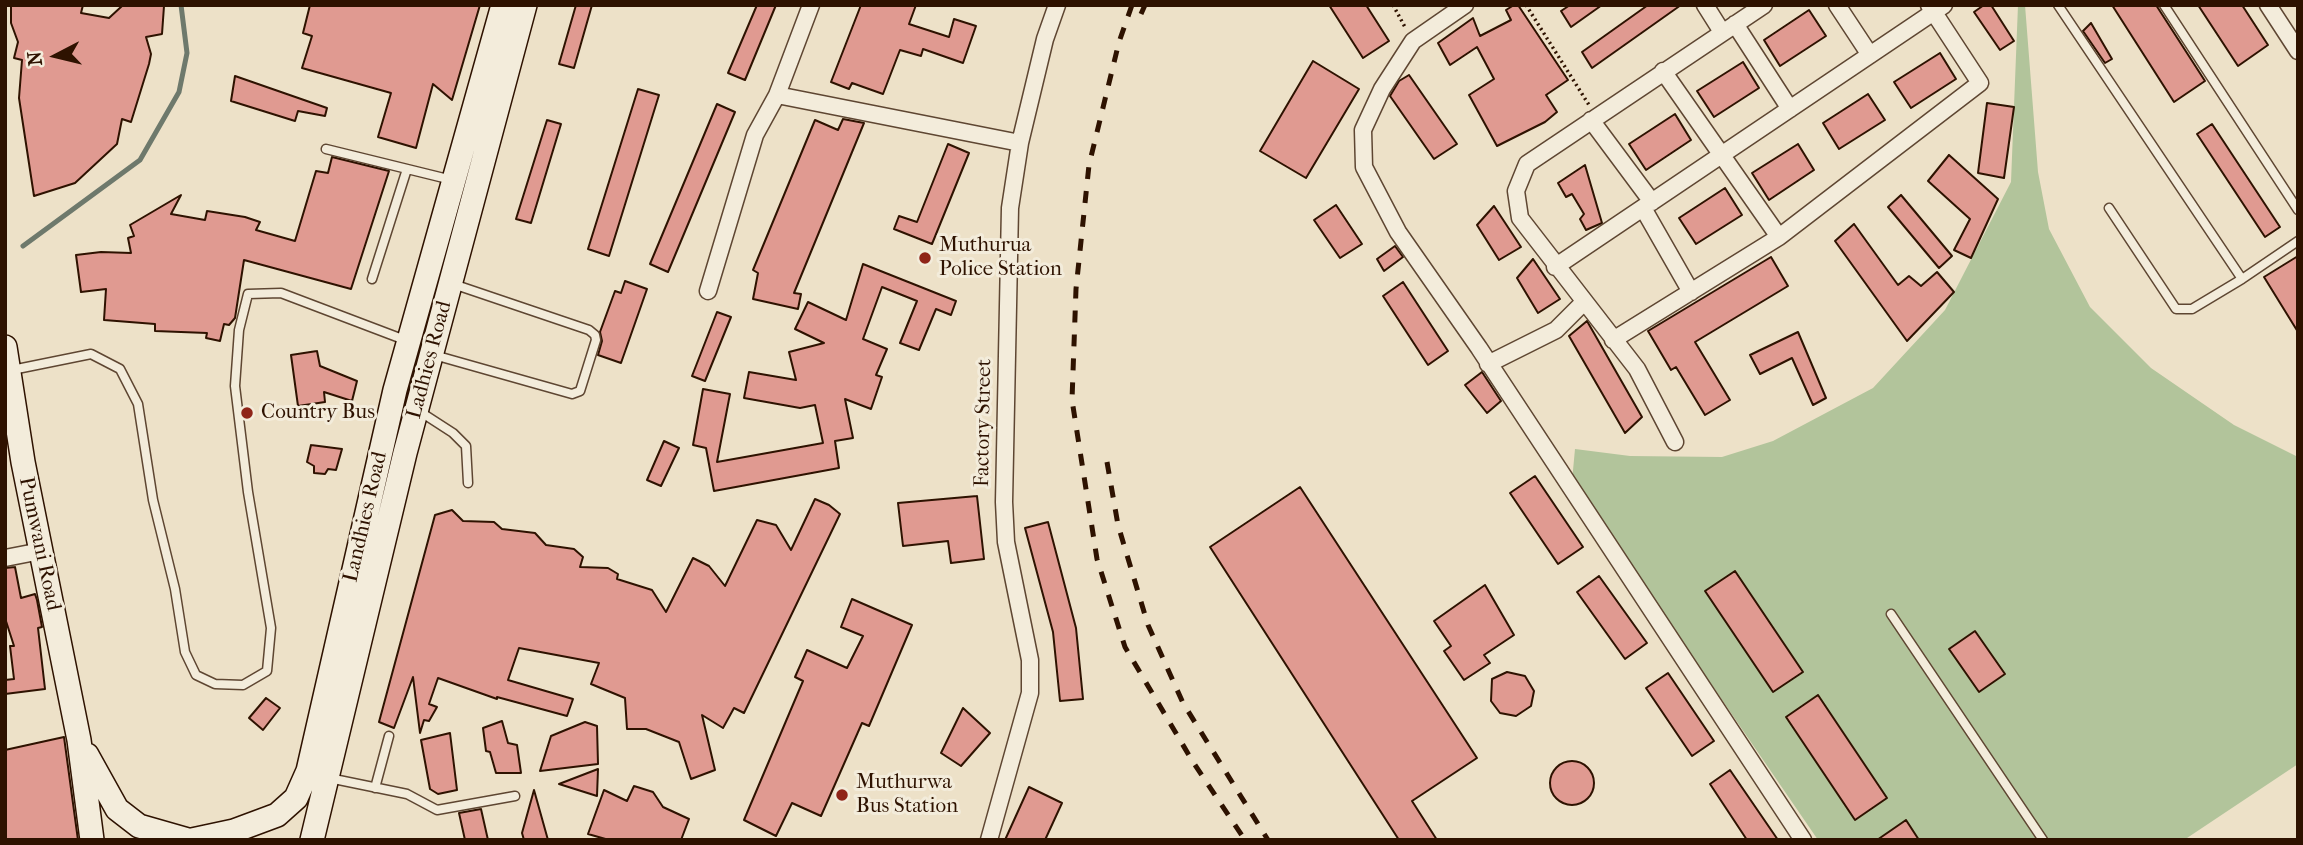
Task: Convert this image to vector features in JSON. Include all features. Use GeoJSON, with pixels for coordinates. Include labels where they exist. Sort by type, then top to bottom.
{"type":"FeatureCollection","features":[{"type":"Feature","properties":{"kind":"main road","name":"Landhies Road"},"geometry":{"type":"LineString","coordinates":[[190,840],[258,823],[277,815],[296,798],[314,745],[408,341],[503,5]]}},
{"type":"Feature","properties":{"kind":"main road","name":"Ladhies Road"},"geometry":{"type":"LineString","coordinates":[[312,840],[431,354],[525,5]]}},
{"type":"Feature","properties":{"kind":"main road","name":"Pumwani Road"},"geometry":{"type":"LineString","coordinates":[[5,347],[23,462],[79,740]]}},
{"type":"Feature","properties":{"kind":"main road"},"geometry":{"type":"LineString","coordinates":[[79,740],[117,809],[139,826],[190,840]]}},
{"type":"Feature","properties":{"kind":"main road"},"geometry":{"type":"LineString","coordinates":[[79,740],[92,840]]}},
{"type":"Feature","properties":{"kind":"street"},"geometry":{"type":"LineString","coordinates":[[708,291],[755,135],[776,95],[811,5]]}},
{"type":"Feature","properties":{"kind":"street","name":"Factory Street"},"geometry":{"type":"LineString","coordinates":[[989,840],[1030,693],[1030,660],[1006,542],[1004,502],[1010,208],[1020,142],[1045,39],[1057,5]]}},
{"type":"Feature","properties":{"kind":"street"},"geometry":{"type":"LineString","coordinates":[[1465,5],[1413,41],[1370,111],[1363,130],[1364,167],[1398,232],[1802,840]]}},
{"type":"Feature","properties":{"kind":"street"},"geometry":{"type":"LineString","coordinates":[[1705,5],[1729,28],[1790,108]]}},
{"type":"Feature","properties":{"kind":"street"},"geometry":{"type":"LineString","coordinates":[[1675,442],[1637,369],[1555,267],[1520,218],[1516,191],[1519,178],[1527,164],[1764,5]]}},
{"type":"Feature","properties":{"kind":"street"},"geometry":{"type":"LineString","coordinates":[[1837,5],[1870,55]]}},
{"type":"Feature","properties":{"kind":"street"},"geometry":{"type":"LineString","coordinates":[[2267,5],[2298,51]]}},
{"type":"Feature","properties":{"kind":"street"},"geometry":{"type":"LineString","coordinates":[[1555,267],[1870,55],[1935,7],[1980,83],[1779,237],[1613,340]]}},
{"type":"Feature","properties":{"kind":"street"},"geometry":{"type":"LineString","coordinates":[[1663,71],[1779,237]]}},
{"type":"Feature","properties":{"kind":"street"},"geometry":{"type":"LineString","coordinates":[[776,95],[1020,142]]}},
{"type":"Feature","properties":{"kind":"street"},"geometry":{"type":"LineString","coordinates":[[1593,118],[1647,205],[1691,292]]}},
{"type":"Feature","properties":{"kind":"street"},"geometry":{"type":"LineString","coordinates":[[1488,364],[1556,330],[1583,303]]}},
{"type":"Feature","properties":{"kind":"street"},"geometry":{"type":"LineString","coordinates":[[5,558],[41,551]]}},
{"type":"Feature","properties":{"kind":"lane"},"geometry":{"type":"LineString","coordinates":[[2058,5],[2242,279]]}},
{"type":"Feature","properties":{"kind":"lane"},"geometry":{"type":"LineString","coordinates":[[2164,5],[2298,210]]}},
{"type":"Feature","properties":{"kind":"lane"},"geometry":{"type":"LineString","coordinates":[[326,149],[454,180]]}},
{"type":"Feature","properties":{"kind":"lane"},"geometry":{"type":"LineString","coordinates":[[372,279],[407,169]]}},
{"type":"Feature","properties":{"kind":"lane"},"geometry":{"type":"LineString","coordinates":[[2109,208],[2176,309],[2192,309],[2298,242]]}},
{"type":"Feature","properties":{"kind":"lane"},"geometry":{"type":"LineString","coordinates":[[431,354],[572,394],[580,391],[596,340],[596,335],[589,330],[450,283]]}},
{"type":"Feature","properties":{"kind":"lane"},"geometry":{"type":"LineString","coordinates":[[9,370],[91,354],[120,369],[138,404],[153,500],[175,589],[185,652],[196,675],[215,684],[243,685],[267,671],[271,628],[248,492],[235,386],[239,330],[248,294],[281,293],[408,341]]}},
{"type":"Feature","properties":{"kind":"lane"},"geometry":{"type":"LineString","coordinates":[[417,410],[453,433],[466,446],[468,483]]}},
{"type":"Feature","properties":{"kind":"lane"},"geometry":{"type":"LineString","coordinates":[[1891,614],[2043,840]]}},
{"type":"Feature","properties":{"kind":"lane"},"geometry":{"type":"LineString","coordinates":[[375,788],[389,736]]}},
{"type":"Feature","properties":{"kind":"lane"},"geometry":{"type":"LineString","coordinates":[[327,777],[407,794],[437,810],[515,796]]}},
{"type":"Feature","properties":{"kind":"path"},"geometry":{"type":"LineString","coordinates":[[1393,5],[1413,41]]}},
{"type":"Feature","properties":{"kind":"path"},"geometry":{"type":"LineString","coordinates":[[1526,5],[1593,118]]}},
{"type":"Feature","properties":{"kind":"green space"},"geometry":{"type":"Polygon","coordinates":[[[2018,5],[2025,5],[2038,172],[2049,229],[2090,307],[2151,368],[2234,425],[2298,457],[2298,764],[2184,840],[1818,840],[1572,481],[1575,449],[1630,456],[1722,457],[1773,441],[1873,388],[1945,310],[2011,182],[2018,5]]]}},
{"type":"Feature","properties":{"kind":"building"},"geometry":{"type":"Polygon","coordinates":[[[11,5],[83,5],[81,13],[109,18],[122,6],[164,6],[162,34],[146,37],[151,54],[149,64],[131,122],[122,119],[117,144],[75,183],[34,196],[19,98],[22,60],[14,58],[18,42],[11,23],[11,5]]]}},
{"type":"Feature","properties":{"kind":"building"},"geometry":{"type":"Polygon","coordinates":[[[310,5],[480,5],[452,100],[433,84],[416,148],[378,137],[391,93],[302,68],[312,36],[303,33],[310,5]]]}},
{"type":"Feature","properties":{"kind":"building"},"geometry":{"type":"Polygon","coordinates":[[[576,5],[592,5],[574,68],[559,64],[576,5]]]}},
{"type":"Feature","properties":{"kind":"building"},"geometry":{"type":"Polygon","coordinates":[[[757,5],[776,5],[745,80],[728,73],[757,5]]]}},
{"type":"Feature","properties":{"kind":"building"},"geometry":{"type":"Polygon","coordinates":[[[861,5],[916,5],[909,24],[949,37],[954,19],[976,26],[963,63],[923,49],[921,56],[900,50],[883,94],[852,83],[849,89],[831,82],[861,5]]]}},
{"type":"Feature","properties":{"kind":"building"},"geometry":{"type":"Polygon","coordinates":[[[1329,5],[1366,5],[1389,41],[1363,58],[1329,5]]]}},
{"type":"Feature","properties":{"kind":"building"},"geometry":{"type":"Polygon","coordinates":[[[1518,5],[1568,80],[1546,95],[1557,112],[1545,122],[1497,146],[1469,95],[1494,79],[1477,47],[1450,65],[1438,43],[1473,18],[1480,36],[1511,20],[1506,10],[1518,5]]]}},
{"type":"Feature","properties":{"kind":"building"},"geometry":{"type":"Polygon","coordinates":[[[1570,5],[1602,5],[1571,27],[1561,11],[1570,5]]]}},
{"type":"Feature","properties":{"kind":"building"},"geometry":{"type":"Polygon","coordinates":[[[1648,5],[1681,5],[1592,68],[1582,52],[1648,5]]]}},
{"type":"Feature","properties":{"kind":"building"},"geometry":{"type":"Polygon","coordinates":[[[1984,5],[1991,5],[2014,41],[2000,50],[1974,12],[1984,5]]]}},
{"type":"Feature","properties":{"kind":"building"},"geometry":{"type":"Polygon","coordinates":[[[2112,5],[2156,5],[2205,81],[2174,102],[2112,5]]]}},
{"type":"Feature","properties":{"kind":"building"},"geometry":{"type":"Polygon","coordinates":[[[2198,5],[2242,5],[2268,45],[2238,66],[2198,5]]]}},
{"type":"Feature","properties":{"kind":"building"},"geometry":{"type":"Polygon","coordinates":[[[1809,10],[1826,36],[1780,66],[1764,40],[1809,10]]]}},
{"type":"Feature","properties":{"kind":"building"},"geometry":{"type":"Polygon","coordinates":[[[2091,23],[2112,59],[2105,63],[2083,31],[2091,23]]]}},
{"type":"Feature","properties":{"kind":"building"},"geometry":{"type":"Polygon","coordinates":[[[1940,53],[1956,79],[1911,108],[1894,82],[1940,53]]]}},
{"type":"Feature","properties":{"kind":"building"},"geometry":{"type":"Polygon","coordinates":[[[1313,61],[1359,89],[1306,178],[1260,151],[1313,61]]]}},
{"type":"Feature","properties":{"kind":"building"},"geometry":{"type":"Polygon","coordinates":[[[1743,62],[1759,88],[1714,117],[1697,91],[1743,62]]]}},
{"type":"Feature","properties":{"kind":"building"},"geometry":{"type":"Polygon","coordinates":[[[1409,75],[1457,144],[1434,159],[1390,96],[1399,81],[1409,75]]]}},
{"type":"Feature","properties":{"kind":"building"},"geometry":{"type":"Polygon","coordinates":[[[235,76],[327,108],[325,116],[298,111],[295,121],[231,101],[235,76]]]}},
{"type":"Feature","properties":{"kind":"building"},"geometry":{"type":"Polygon","coordinates":[[[638,89],[659,95],[609,256],[588,249],[638,89]]]}},
{"type":"Feature","properties":{"kind":"building"},"geometry":{"type":"Polygon","coordinates":[[[1868,94],[1885,120],[1839,149],[1823,123],[1868,94]]]}},
{"type":"Feature","properties":{"kind":"building"},"geometry":{"type":"Polygon","coordinates":[[[1987,103],[2014,107],[2004,178],[1978,173],[1987,103]]]}},
{"type":"Feature","properties":{"kind":"building"},"geometry":{"type":"Polygon","coordinates":[[[717,104],[735,112],[668,272],[650,264],[717,104]]]}},
{"type":"Feature","properties":{"kind":"building"},"geometry":{"type":"Polygon","coordinates":[[[1675,114],[1691,140],[1646,170],[1629,144],[1675,114]]]}},
{"type":"Feature","properties":{"kind":"building"},"geometry":{"type":"Polygon","coordinates":[[[843,119],[864,123],[794,293],[801,294],[798,309],[753,299],[758,273],[753,270],[815,120],[838,130],[843,119]]]}},
{"type":"Feature","properties":{"kind":"building"},"geometry":{"type":"Polygon","coordinates":[[[547,120],[561,124],[531,223],[516,219],[547,120]]]}},
{"type":"Feature","properties":{"kind":"building"},"geometry":{"type":"Polygon","coordinates":[[[2212,124],[2280,227],[2265,237],[2197,134],[2212,124]]]}},
{"type":"Feature","properties":{"kind":"building"},"geometry":{"type":"Polygon","coordinates":[[[948,144],[969,153],[932,244],[894,229],[899,216],[917,222],[948,144]]]}},
{"type":"Feature","properties":{"kind":"building"},"geometry":{"type":"Polygon","coordinates":[[[1798,144],[1814,170],[1769,200],[1752,173],[1798,144]]]}},
{"type":"Feature","properties":{"kind":"building"},"geometry":{"type":"Polygon","coordinates":[[[1949,155],[1998,199],[1971,258],[1954,250],[1970,219],[1928,181],[1949,155]]]}},
{"type":"Feature","properties":{"kind":"building"},"geometry":{"type":"Polygon","coordinates":[[[332,157],[389,171],[351,289],[244,260],[235,318],[229,325],[224,324],[220,341],[206,338],[207,333],[155,331],[155,324],[104,320],[106,289],[81,292],[76,255],[131,253],[128,238],[134,236],[130,225],[181,195],[171,214],[205,220],[207,211],[245,217],[260,222],[256,230],[295,241],[316,171],[328,173],[332,157]]]}},
{"type":"Feature","properties":{"kind":"building"},"geometry":{"type":"Polygon","coordinates":[[[1585,165],[1602,223],[1586,230],[1580,219],[1584,214],[1572,194],[1566,197],[1558,183],[1585,165]]]}},
{"type":"Feature","properties":{"kind":"building"},"geometry":{"type":"Polygon","coordinates":[[[1725,188],[1742,215],[1696,244],[1679,218],[1725,188]]]}},
{"type":"Feature","properties":{"kind":"building"},"geometry":{"type":"Polygon","coordinates":[[[1901,195],[1952,256],[1939,268],[1888,207],[1901,195]]]}},
{"type":"Feature","properties":{"kind":"building"},"geometry":{"type":"Polygon","coordinates":[[[1336,205],[1362,244],[1340,258],[1314,220],[1336,205]]]}},
{"type":"Feature","properties":{"kind":"building"},"geometry":{"type":"Polygon","coordinates":[[[1494,206],[1521,247],[1499,260],[1477,225],[1494,206]]]}},
{"type":"Feature","properties":{"kind":"building"},"geometry":{"type":"Polygon","coordinates":[[[1854,224],[1898,285],[1909,276],[1921,286],[1937,272],[1954,292],[1907,341],[1835,241],[1854,224]]]}},
{"type":"Feature","properties":{"kind":"building"},"geometry":{"type":"Polygon","coordinates":[[[1395,246],[1403,257],[1384,271],[1377,259],[1395,246]]]}},
{"type":"Feature","properties":{"kind":"building"},"geometry":{"type":"Polygon","coordinates":[[[2298,256],[2298,332],[2264,277],[2298,256]]]}},
{"type":"Feature","properties":{"kind":"building"},"geometry":{"type":"Polygon","coordinates":[[[1771,257],[1788,286],[1695,342],[1730,400],[1705,415],[1676,367],[1671,370],[1648,331],[1771,257]]]}},
{"type":"Feature","properties":{"kind":"building"},"geometry":{"type":"Polygon","coordinates":[[[1533,259],[1560,299],[1538,313],[1517,278],[1533,259]]]}},
{"type":"Feature","properties":{"kind":"building"},"geometry":{"type":"Polygon","coordinates":[[[863,264],[956,301],[951,315],[936,309],[919,350],[900,343],[917,301],[882,287],[863,339],[887,349],[876,375],[882,377],[871,409],[845,399],[853,438],[835,441],[839,468],[714,491],[706,448],[693,445],[703,389],[730,394],[717,462],[823,443],[815,405],[800,408],[744,398],[749,372],[796,380],[789,352],[824,343],[795,329],[808,302],[846,320],[863,264]]]}},
{"type":"Feature","properties":{"kind":"building"},"geometry":{"type":"Polygon","coordinates":[[[625,281],[647,289],[621,363],[598,355],[602,341],[600,332],[615,291],[621,293],[625,281]]]}},
{"type":"Feature","properties":{"kind":"building"},"geometry":{"type":"Polygon","coordinates":[[[1403,282],[1448,351],[1428,365],[1383,296],[1403,282]]]}},
{"type":"Feature","properties":{"kind":"building"},"geometry":{"type":"Polygon","coordinates":[[[717,312],[731,317],[705,381],[692,376],[717,312]]]}},
{"type":"Feature","properties":{"kind":"building"},"geometry":{"type":"Polygon","coordinates":[[[1587,321],[1642,417],[1625,433],[1569,336],[1587,321]]]}},
{"type":"Feature","properties":{"kind":"building"},"geometry":{"type":"Polygon","coordinates":[[[1798,332],[1826,398],[1813,405],[1792,358],[1760,374],[1750,355],[1798,332]]]}},
{"type":"Feature","properties":{"kind":"building"},"geometry":{"type":"Polygon","coordinates":[[[317,351],[320,366],[357,381],[352,401],[324,392],[325,402],[298,406],[291,355],[317,351]]]}},
{"type":"Feature","properties":{"kind":"building"},"geometry":{"type":"Polygon","coordinates":[[[1482,372],[1501,401],[1487,413],[1465,385],[1482,372]]]}},
{"type":"Feature","properties":{"kind":"building"},"geometry":{"type":"Polygon","coordinates":[[[664,441],[679,448],[661,486],[647,480],[664,441]]]}},
{"type":"Feature","properties":{"kind":"building"},"geometry":{"type":"Polygon","coordinates":[[[311,445],[342,449],[336,470],[328,469],[325,474],[314,473],[314,466],[307,462],[311,445]]]}},
{"type":"Feature","properties":{"kind":"building"},"geometry":{"type":"Polygon","coordinates":[[[1535,476],[1583,547],[1558,564],[1510,493],[1535,476]]]}},
{"type":"Feature","properties":{"kind":"building"},"geometry":{"type":"Polygon","coordinates":[[[1300,487],[1477,758],[1412,801],[1437,840],[1399,840],[1210,547],[1300,487]]]}},
{"type":"Feature","properties":{"kind":"building"},"geometry":{"type":"Polygon","coordinates":[[[977,496],[984,559],[951,563],[948,541],[903,546],[898,503],[977,496]]]}},
{"type":"Feature","properties":{"kind":"building"},"geometry":{"type":"Polygon","coordinates":[[[815,499],[840,514],[744,713],[734,708],[723,728],[702,715],[715,770],[691,779],[679,742],[646,729],[627,729],[625,698],[591,684],[599,663],[519,648],[508,680],[573,699],[567,716],[497,699],[438,678],[429,704],[437,707],[429,721],[424,720],[420,733],[413,677],[394,728],[379,722],[435,515],[452,510],[463,521],[494,522],[502,529],[535,533],[546,545],[574,549],[583,557],[580,567],[608,568],[618,574],[617,579],[652,590],[666,612],[693,558],[709,566],[725,586],[757,520],[776,525],[791,550],[815,499]]]}},
{"type":"Feature","properties":{"kind":"building"},"geometry":{"type":"Polygon","coordinates":[[[1048,522],[1076,628],[1083,699],[1060,701],[1053,632],[1025,528],[1048,522]]]}},
{"type":"Feature","properties":{"kind":"building"},"geometry":{"type":"Polygon","coordinates":[[[15,567],[21,598],[35,594],[37,600],[42,627],[38,628],[45,689],[5,694],[5,680],[14,679],[10,646],[14,646],[5,618],[5,568],[15,567]]]}},
{"type":"Feature","properties":{"kind":"building"},"geometry":{"type":"Polygon","coordinates":[[[1735,571],[1803,672],[1773,692],[1705,591],[1735,571]]]}},
{"type":"Feature","properties":{"kind":"building"},"geometry":{"type":"Polygon","coordinates":[[[1599,576],[1647,643],[1625,659],[1577,592],[1599,576]]]}},
{"type":"Feature","properties":{"kind":"building"},"geometry":{"type":"Polygon","coordinates":[[[1485,585],[1514,635],[1484,655],[1490,663],[1464,680],[1444,651],[1451,646],[1434,621],[1485,585]]]}},
{"type":"Feature","properties":{"kind":"building"},"geometry":{"type":"Polygon","coordinates":[[[852,599],[912,625],[869,726],[862,723],[821,816],[792,803],[776,836],[744,820],[803,681],[795,677],[807,650],[847,668],[863,636],[841,627],[852,599]]]}},
{"type":"Feature","properties":{"kind":"building"},"geometry":{"type":"Polygon","coordinates":[[[1975,631],[2005,674],[1979,692],[1949,649],[1975,631]]]}},
{"type":"Feature","properties":{"kind":"building"},"geometry":{"type":"Polygon","coordinates":[[[1507,672],[1525,676],[1534,691],[1531,706],[1516,716],[1500,713],[1491,701],[1492,679],[1507,672]]]}},
{"type":"Feature","properties":{"kind":"building"},"geometry":{"type":"Polygon","coordinates":[[[1668,673],[1714,741],[1692,756],[1646,688],[1668,673]]]}},
{"type":"Feature","properties":{"kind":"building"},"geometry":{"type":"Polygon","coordinates":[[[1818,695],[1887,798],[1855,820],[1786,717],[1818,695]]]}},
{"type":"Feature","properties":{"kind":"building"},"geometry":{"type":"Polygon","coordinates":[[[266,698],[280,708],[263,730],[249,718],[266,698]]]}},
{"type":"Feature","properties":{"kind":"building"},"geometry":{"type":"Polygon","coordinates":[[[963,708],[990,733],[961,766],[941,753],[963,708]]]}},
{"type":"Feature","properties":{"kind":"building"},"geometry":{"type":"Polygon","coordinates":[[[502,721],[508,743],[517,745],[521,773],[496,773],[490,752],[486,751],[483,728],[502,721]]]}},
{"type":"Feature","properties":{"kind":"building"},"geometry":{"type":"Polygon","coordinates":[[[585,722],[597,726],[598,764],[540,771],[551,736],[585,722]]]}},
{"type":"Feature","properties":{"kind":"building"},"geometry":{"type":"Polygon","coordinates":[[[450,733],[457,790],[438,794],[430,789],[421,740],[450,733]]]}},
{"type":"Feature","properties":{"kind":"building"},"geometry":{"type":"Polygon","coordinates":[[[64,737],[78,840],[5,840],[5,750],[64,737]]]}},
{"type":"Feature","properties":{"kind":"building"},"geometry":{"type":"Polygon","coordinates":[[[1572,761],[1588,767],[1594,783],[1588,799],[1572,805],[1556,799],[1550,783],[1556,767],[1572,761]]]}},
{"type":"Feature","properties":{"kind":"building"},"geometry":{"type":"Polygon","coordinates":[[[598,769],[597,796],[559,784],[598,769]]]}},
{"type":"Feature","properties":{"kind":"building"},"geometry":{"type":"Polygon","coordinates":[[[1730,770],[1778,840],[1747,840],[1710,784],[1730,770]]]}},
{"type":"Feature","properties":{"kind":"building"},"geometry":{"type":"Polygon","coordinates":[[[634,786],[653,792],[663,807],[689,819],[681,840],[609,840],[588,834],[604,790],[627,801],[634,786]]]}},
{"type":"Feature","properties":{"kind":"building"},"geometry":{"type":"Polygon","coordinates":[[[1029,787],[1062,803],[1045,840],[1005,840],[1029,787]]]}},
{"type":"Feature","properties":{"kind":"building"},"geometry":{"type":"Polygon","coordinates":[[[534,790],[548,840],[524,840],[522,833],[534,790]]]}},
{"type":"Feature","properties":{"kind":"building"},"geometry":{"type":"Polygon","coordinates":[[[481,809],[488,840],[465,840],[459,813],[481,809]]]}},
{"type":"Feature","properties":{"kind":"building"},"geometry":{"type":"Polygon","coordinates":[[[1906,820],[1919,840],[1877,840],[1906,820]]]}},
{"type":"Feature","properties":{"kind":"waterway"},"geometry":{"type":"LineString","coordinates":[[23,246],[140,160],[179,92],[187,53],[181,5]]}},
{"type":"Feature","properties":{"kind":"railway"},"geometry":{"type":"LineString","coordinates":[[1132,5],[1119,42],[1089,165],[1076,289],[1072,400],[1097,559],[1125,647],[1193,762],[1245,840]]}},
{"type":"Feature","properties":{"kind":"railway"},"geometry":{"type":"LineString","coordinates":[[1141,14],[1145,5]]}},
{"type":"Feature","properties":{"kind":"railway"},"geometry":{"type":"LineString","coordinates":[[1107,462],[1118,525],[1148,625],[1183,703],[1268,840]]}},
{"type":"Feature","properties":{"kind":"place","name":"Muthurua Police Station"},"geometry":{"type":"Point","coordinates":[925,258]}},
{"type":"Feature","properties":{"kind":"place","name":"Country Bus"},"geometry":{"type":"Point","coordinates":[247,413]}},
{"type":"Feature","properties":{"kind":"place","name":"Muthurwa Bus Station"},"geometry":{"type":"Point","coordinates":[842,795]}}]}
